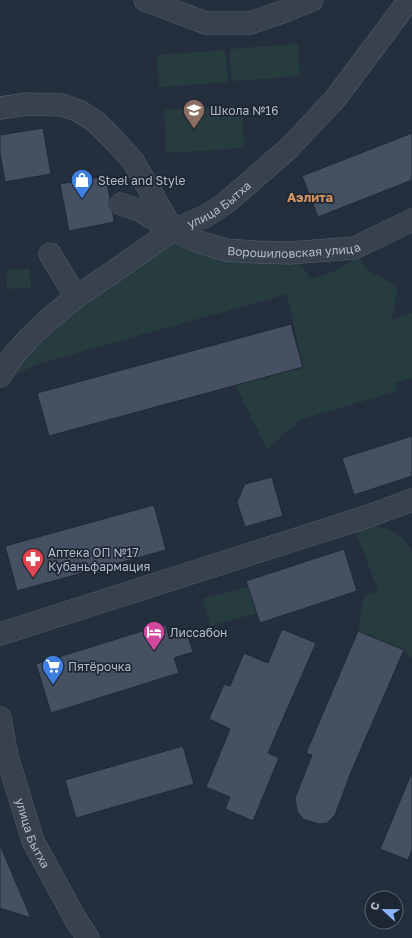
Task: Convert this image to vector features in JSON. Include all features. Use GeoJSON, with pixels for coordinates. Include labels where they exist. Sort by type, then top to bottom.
{"type":"FeatureCollection","features":[{"type":"Feature","properties":{"kind":"street"},"geometry":{"type":"LineString","coordinates":[[145,0],[206,23],[250,23],[312,0]]}},
{"type":"Feature","properties":{"kind":"street","name":"улица Бытха"},"geometry":{"type":"LineString","coordinates":[[0,376],[13,356],[29,338],[76,296],[114,272],[173,230],[206,216],[222,205],[290,147],[335,99],[407,1]]}},
{"type":"Feature","properties":{"kind":"street"},"geometry":{"type":"LineString","coordinates":[[0,108],[27,104],[62,105],[79,111],[96,122],[133,161],[173,230]]}},
{"type":"Feature","properties":{"kind":"street"},"geometry":{"type":"LineString","coordinates":[[105,152],[117,156],[140,172]]}},
{"type":"Feature","properties":{"kind":"street","name":"Ворошиловская улица"},"geometry":{"type":"LineString","coordinates":[[121,204],[141,211],[173,230],[196,241],[226,250],[289,253],[354,248],[412,220]]}},
{"type":"Feature","properties":{"kind":"street"},"geometry":{"type":"LineString","coordinates":[[50,254],[76,296]]}},
{"type":"Feature","properties":{"kind":"street"},"geometry":{"type":"LineString","coordinates":[[0,634],[361,519],[412,500]]}},
{"type":"Feature","properties":{"kind":"street","name":"улица Бытха"},"geometry":{"type":"LineString","coordinates":[[0,718],[7,756],[33,841],[76,920],[88,938]]}},
{"type":"Feature","properties":{"kind":"green space"},"geometry":{"type":"Polygon","coordinates":[[[298,44],[300,76],[232,81],[229,49],[298,44]]]}},
{"type":"Feature","properties":{"kind":"green space"},"geometry":{"type":"Polygon","coordinates":[[[225,50],[228,82],[159,87],[157,55],[225,50]]]}},
{"type":"Feature","properties":{"kind":"green space"},"geometry":{"type":"Polygon","coordinates":[[[242,106],[244,148],[166,153],[164,110],[242,106]]]}},
{"type":"Feature","properties":{"kind":"green space"},"geometry":{"type":"Polygon","coordinates":[[[173,230],[289,253],[312,279],[332,272],[359,257],[365,268],[398,287],[392,319],[412,313],[412,378],[395,383],[397,391],[302,419],[267,449],[235,385],[303,367],[287,294],[41,363],[10,376],[13,356],[173,230]]]}},
{"type":"Feature","properties":{"kind":"green space"},"geometry":{"type":"Polygon","coordinates":[[[30,269],[31,288],[7,289],[6,270],[30,269]]]}},
{"type":"Feature","properties":{"kind":"green space"},"geometry":{"type":"Polygon","coordinates":[[[369,524],[389,530],[399,535],[404,539],[412,551],[412,658],[404,650],[358,631],[364,595],[378,591],[355,530],[369,524]]]}},
{"type":"Feature","properties":{"kind":"green space"},"geometry":{"type":"Polygon","coordinates":[[[248,587],[257,613],[210,626],[203,599],[248,587]]]}},
{"type":"Feature","properties":{"kind":"building"},"geometry":{"type":"Polygon","coordinates":[[[43,128],[51,174],[5,182],[0,153],[0,135],[43,128]]]}},
{"type":"Feature","properties":{"kind":"building"},"geometry":{"type":"Polygon","coordinates":[[[412,133],[412,180],[318,217],[302,176],[412,133]]]}},
{"type":"Feature","properties":{"kind":"building"},"geometry":{"type":"Polygon","coordinates":[[[106,176],[110,199],[109,206],[113,213],[114,222],[69,231],[60,184],[106,176]]]}},
{"type":"Feature","properties":{"kind":"building"},"geometry":{"type":"Polygon","coordinates":[[[291,324],[303,367],[49,436],[37,393],[291,324]]]}},
{"type":"Feature","properties":{"kind":"building"},"geometry":{"type":"Polygon","coordinates":[[[412,436],[412,476],[354,495],[342,458],[412,436]]]}},
{"type":"Feature","properties":{"kind":"building"},"geometry":{"type":"Polygon","coordinates":[[[272,477],[283,516],[245,527],[237,502],[245,484],[272,477]]]}},
{"type":"Feature","properties":{"kind":"building"},"geometry":{"type":"Polygon","coordinates":[[[154,505],[166,550],[17,591],[5,546],[154,505]]]}},
{"type":"Feature","properties":{"kind":"building"},"geometry":{"type":"Polygon","coordinates":[[[344,549],[357,591],[260,623],[246,581],[344,549]]]}},
{"type":"Feature","properties":{"kind":"building"},"geometry":{"type":"Polygon","coordinates":[[[165,624],[170,639],[187,633],[193,652],[174,658],[179,673],[51,713],[36,664],[165,624]]]}},
{"type":"Feature","properties":{"kind":"building"},"geometry":{"type":"Polygon","coordinates":[[[282,629],[316,643],[268,753],[279,758],[253,821],[225,809],[230,797],[206,787],[230,729],[209,719],[224,684],[230,686],[244,653],[268,663],[282,629]]]}},
{"type":"Feature","properties":{"kind":"building"},"geometry":{"type":"Polygon","coordinates":[[[358,631],[404,650],[351,772],[335,815],[327,823],[319,824],[303,819],[297,811],[295,798],[312,755],[306,753],[358,631]]]}},
{"type":"Feature","properties":{"kind":"building"},"geometry":{"type":"Polygon","coordinates":[[[183,746],[194,784],[76,818],[65,780],[183,746]]]}},
{"type":"Feature","properties":{"kind":"building"},"geometry":{"type":"Polygon","coordinates":[[[412,772],[412,850],[408,860],[380,849],[412,772]]]}},
{"type":"Feature","properties":{"kind":"building"},"geometry":{"type":"Polygon","coordinates":[[[0,845],[31,918],[0,908],[0,845]]]}},
{"type":"Feature","properties":{"kind":"place","name":"Школа №16"},"geometry":{"type":"Point","coordinates":[194,130]}},
{"type":"Feature","properties":{"kind":"place","name":"Steel and Style"},"geometry":{"type":"Point","coordinates":[82,200]}},
{"type":"Feature","properties":{"kind":"place","name":"Аптека ОП №17 Кубаньфармация"},"geometry":{"type":"Point","coordinates":[33,578]}},
{"type":"Feature","properties":{"kind":"place","name":"Лиссабон"},"geometry":{"type":"Point","coordinates":[154,652]}},
{"type":"Feature","properties":{"kind":"place","name":"Пятёрочка"},"geometry":{"type":"Point","coordinates":[53,686]}},
{"type":"Feature","properties":{"kind":"district","name":"Аэлита"},"geometry":{"type":"Point","coordinates":[310,197]}}]}
